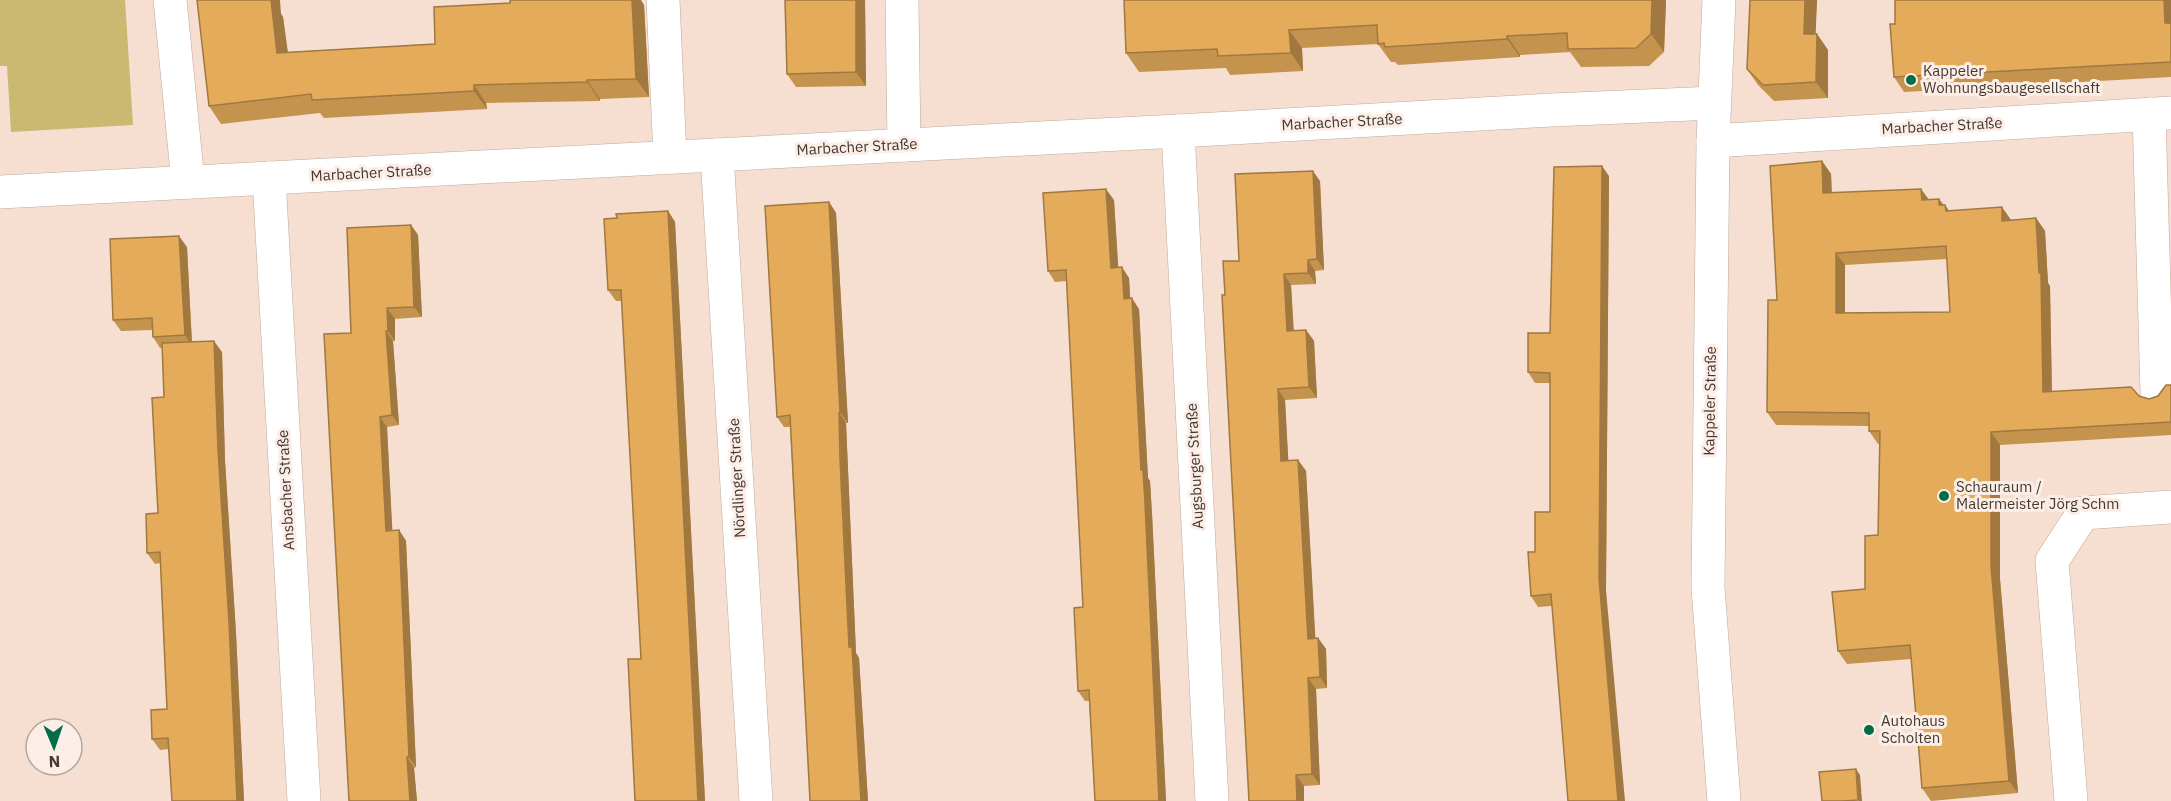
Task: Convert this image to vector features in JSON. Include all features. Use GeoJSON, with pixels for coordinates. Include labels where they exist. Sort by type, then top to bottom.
{"type":"FeatureCollection","features":[{"type":"Feature","properties":{"kind":"street"},"geometry":{"type":"LineString","coordinates":[[170,0],[188,182]]}},
{"type":"Feature","properties":{"kind":"street"},"geometry":{"type":"LineString","coordinates":[[663,0],[670,157]]}},
{"type":"Feature","properties":{"kind":"street"},"geometry":{"type":"LineString","coordinates":[[902,0],[904,145]]}},
{"type":"Feature","properties":{"kind":"street","name":"Kappeler Straße"},"geometry":{"type":"LineString","coordinates":[[1719,0],[1713,141],[1708,587],[1724,801]]}},
{"type":"Feature","properties":{"kind":"street","name":"Marbacher Straße"},"geometry":{"type":"LineString","coordinates":[[0,192],[1714,103]]}},
{"type":"Feature","properties":{"kind":"street"},"geometry":{"type":"LineString","coordinates":[[2157,393],[2160,113]]}},
{"type":"Feature","properties":{"kind":"street","name":"Marbacher Straße"},"geometry":{"type":"LineString","coordinates":[[1713,141],[2160,113]]}},
{"type":"Feature","properties":{"kind":"street","name":"Augsburger Straße"},"geometry":{"type":"LineString","coordinates":[[1178,131],[1212,801]]}},
{"type":"Feature","properties":{"kind":"street","name":"Nördlinger Straße"},"geometry":{"type":"LineString","coordinates":[[717,155],[756,801]]}},
{"type":"Feature","properties":{"kind":"street","name":"Ansbacher Straße"},"geometry":{"type":"LineString","coordinates":[[269,178],[304,801]]}},
{"type":"Feature","properties":{"kind":"street"},"geometry":{"type":"LineString","coordinates":[[2071,801],[2052,561],[2083,513],[2171,507]]}},
{"type":"Feature","properties":{"kind":"shaded area"},"geometry":{"type":"Polygon","coordinates":[[[0,0],[125,0],[133,125],[11,132],[7,66],[0,66],[0,0]]]}},
{"type":"Feature","properties":{"kind":"building"},"geometry":{"type":"Polygon","coordinates":[[[197,0],[271,0],[277,53],[435,44],[434,7],[510,3],[510,0],[632,0],[636,79],[474,85],[474,91],[312,100],[311,94],[209,106],[197,0]]]}},
{"type":"Feature","properties":{"kind":"building"},"geometry":{"type":"Polygon","coordinates":[[[785,0],[856,0],[856,72],[787,74],[785,0]]]}},
{"type":"Feature","properties":{"kind":"building"},"geometry":{"type":"Polygon","coordinates":[[[1124,0],[1652,0],[1651,34],[1636,48],[1568,49],[1567,33],[1385,47],[1384,43],[1378,44],[1377,25],[1289,30],[1291,53],[1218,56],[1217,49],[1126,53],[1124,0]]]}},
{"type":"Feature","properties":{"kind":"building"},"geometry":{"type":"Polygon","coordinates":[[[1750,0],[1805,0],[1804,34],[1817,34],[1816,82],[1763,85],[1747,69],[1750,0]]]}},
{"type":"Feature","properties":{"kind":"building"},"geometry":{"type":"Polygon","coordinates":[[[1895,0],[2164,0],[2165,23],[2171,23],[2171,62],[1894,77],[1890,24],[1895,24],[1895,0]]]}},
{"type":"Feature","properties":{"kind":"building"},"geometry":{"type":"Polygon","coordinates":[[[1822,161],[1823,193],[1921,189],[1922,200],[1939,199],[1939,205],[1945,205],[1946,211],[2002,207],[2002,221],[2036,218],[2039,273],[2041,273],[2043,392],[2131,387],[2139,396],[2149,399],[2158,396],[2166,385],[2171,385],[2171,422],[1991,432],[1991,566],[2009,781],[1922,788],[1910,645],[1838,651],[1832,592],[1865,589],[1865,536],[1878,535],[1880,431],[1869,431],[1869,413],[1767,412],[1768,300],[1777,300],[1770,166],[1822,161]],[[1946,246],[1836,253],[1836,313],[1950,312],[1946,246]]]}},
{"type":"Feature","properties":{"kind":"building"},"geometry":{"type":"Polygon","coordinates":[[[1602,166],[1599,579],[1618,801],[1568,801],[1551,594],[1531,596],[1528,552],[1535,552],[1535,512],[1550,512],[1550,373],[1528,372],[1528,333],[1550,333],[1554,167],[1602,166]]]}},
{"type":"Feature","properties":{"kind":"building"},"geometry":{"type":"Polygon","coordinates":[[[1313,171],[1317,259],[1308,260],[1308,273],[1284,274],[1287,331],[1306,330],[1309,387],[1278,389],[1281,461],[1298,460],[1308,639],[1318,638],[1320,677],[1308,678],[1312,774],[1296,775],[1297,801],[1249,801],[1222,295],[1225,295],[1223,261],[1239,261],[1235,174],[1313,171]]]}},
{"type":"Feature","properties":{"kind":"building"},"geometry":{"type":"Polygon","coordinates":[[[1106,189],[1111,268],[1122,267],[1124,299],[1132,298],[1141,470],[1143,470],[1145,503],[1159,801],[1095,801],[1089,690],[1078,691],[1074,608],[1083,607],[1066,270],[1048,271],[1043,193],[1106,189]]]}},
{"type":"Feature","properties":{"kind":"building"},"geometry":{"type":"Polygon","coordinates":[[[829,202],[849,647],[852,647],[861,801],[810,801],[790,415],[777,417],[765,206],[829,202]]]}},
{"type":"Feature","properties":{"kind":"building"},"geometry":{"type":"Polygon","coordinates":[[[668,211],[698,801],[635,801],[628,659],[641,659],[621,290],[608,290],[604,219],[617,218],[616,214],[668,211]]]}},
{"type":"Feature","properties":{"kind":"building"},"geometry":{"type":"Polygon","coordinates":[[[411,225],[414,307],[387,308],[388,331],[386,331],[392,415],[380,417],[386,531],[399,530],[410,801],[349,801],[324,334],[351,333],[347,228],[411,225]]]}},
{"type":"Feature","properties":{"kind":"building"},"geometry":{"type":"Polygon","coordinates":[[[179,236],[185,335],[153,337],[152,318],[113,320],[110,239],[179,236]]]}},
{"type":"Feature","properties":{"kind":"building"},"geometry":{"type":"Polygon","coordinates":[[[214,341],[237,801],[172,801],[168,738],[152,739],[151,710],[167,709],[160,552],[147,553],[146,514],[158,513],[152,398],[164,397],[162,343],[214,341]]]}},
{"type":"Feature","properties":{"kind":"building"},"geometry":{"type":"Polygon","coordinates":[[[1856,769],[1858,800],[1822,801],[1819,772],[1856,769]]]}},
{"type":"Feature","properties":{"kind":"place","name":"Kappeler Wohnungsbaugesellschaft"},"geometry":{"type":"Point","coordinates":[1911,80]}},
{"type":"Feature","properties":{"kind":"place","name":"Schauraum / Malermeister Jörg Schm"},"geometry":{"type":"Point","coordinates":[1944,496]}},
{"type":"Feature","properties":{"kind":"place","name":"Autohaus Scholten"},"geometry":{"type":"Point","coordinates":[1869,730]}}]}
